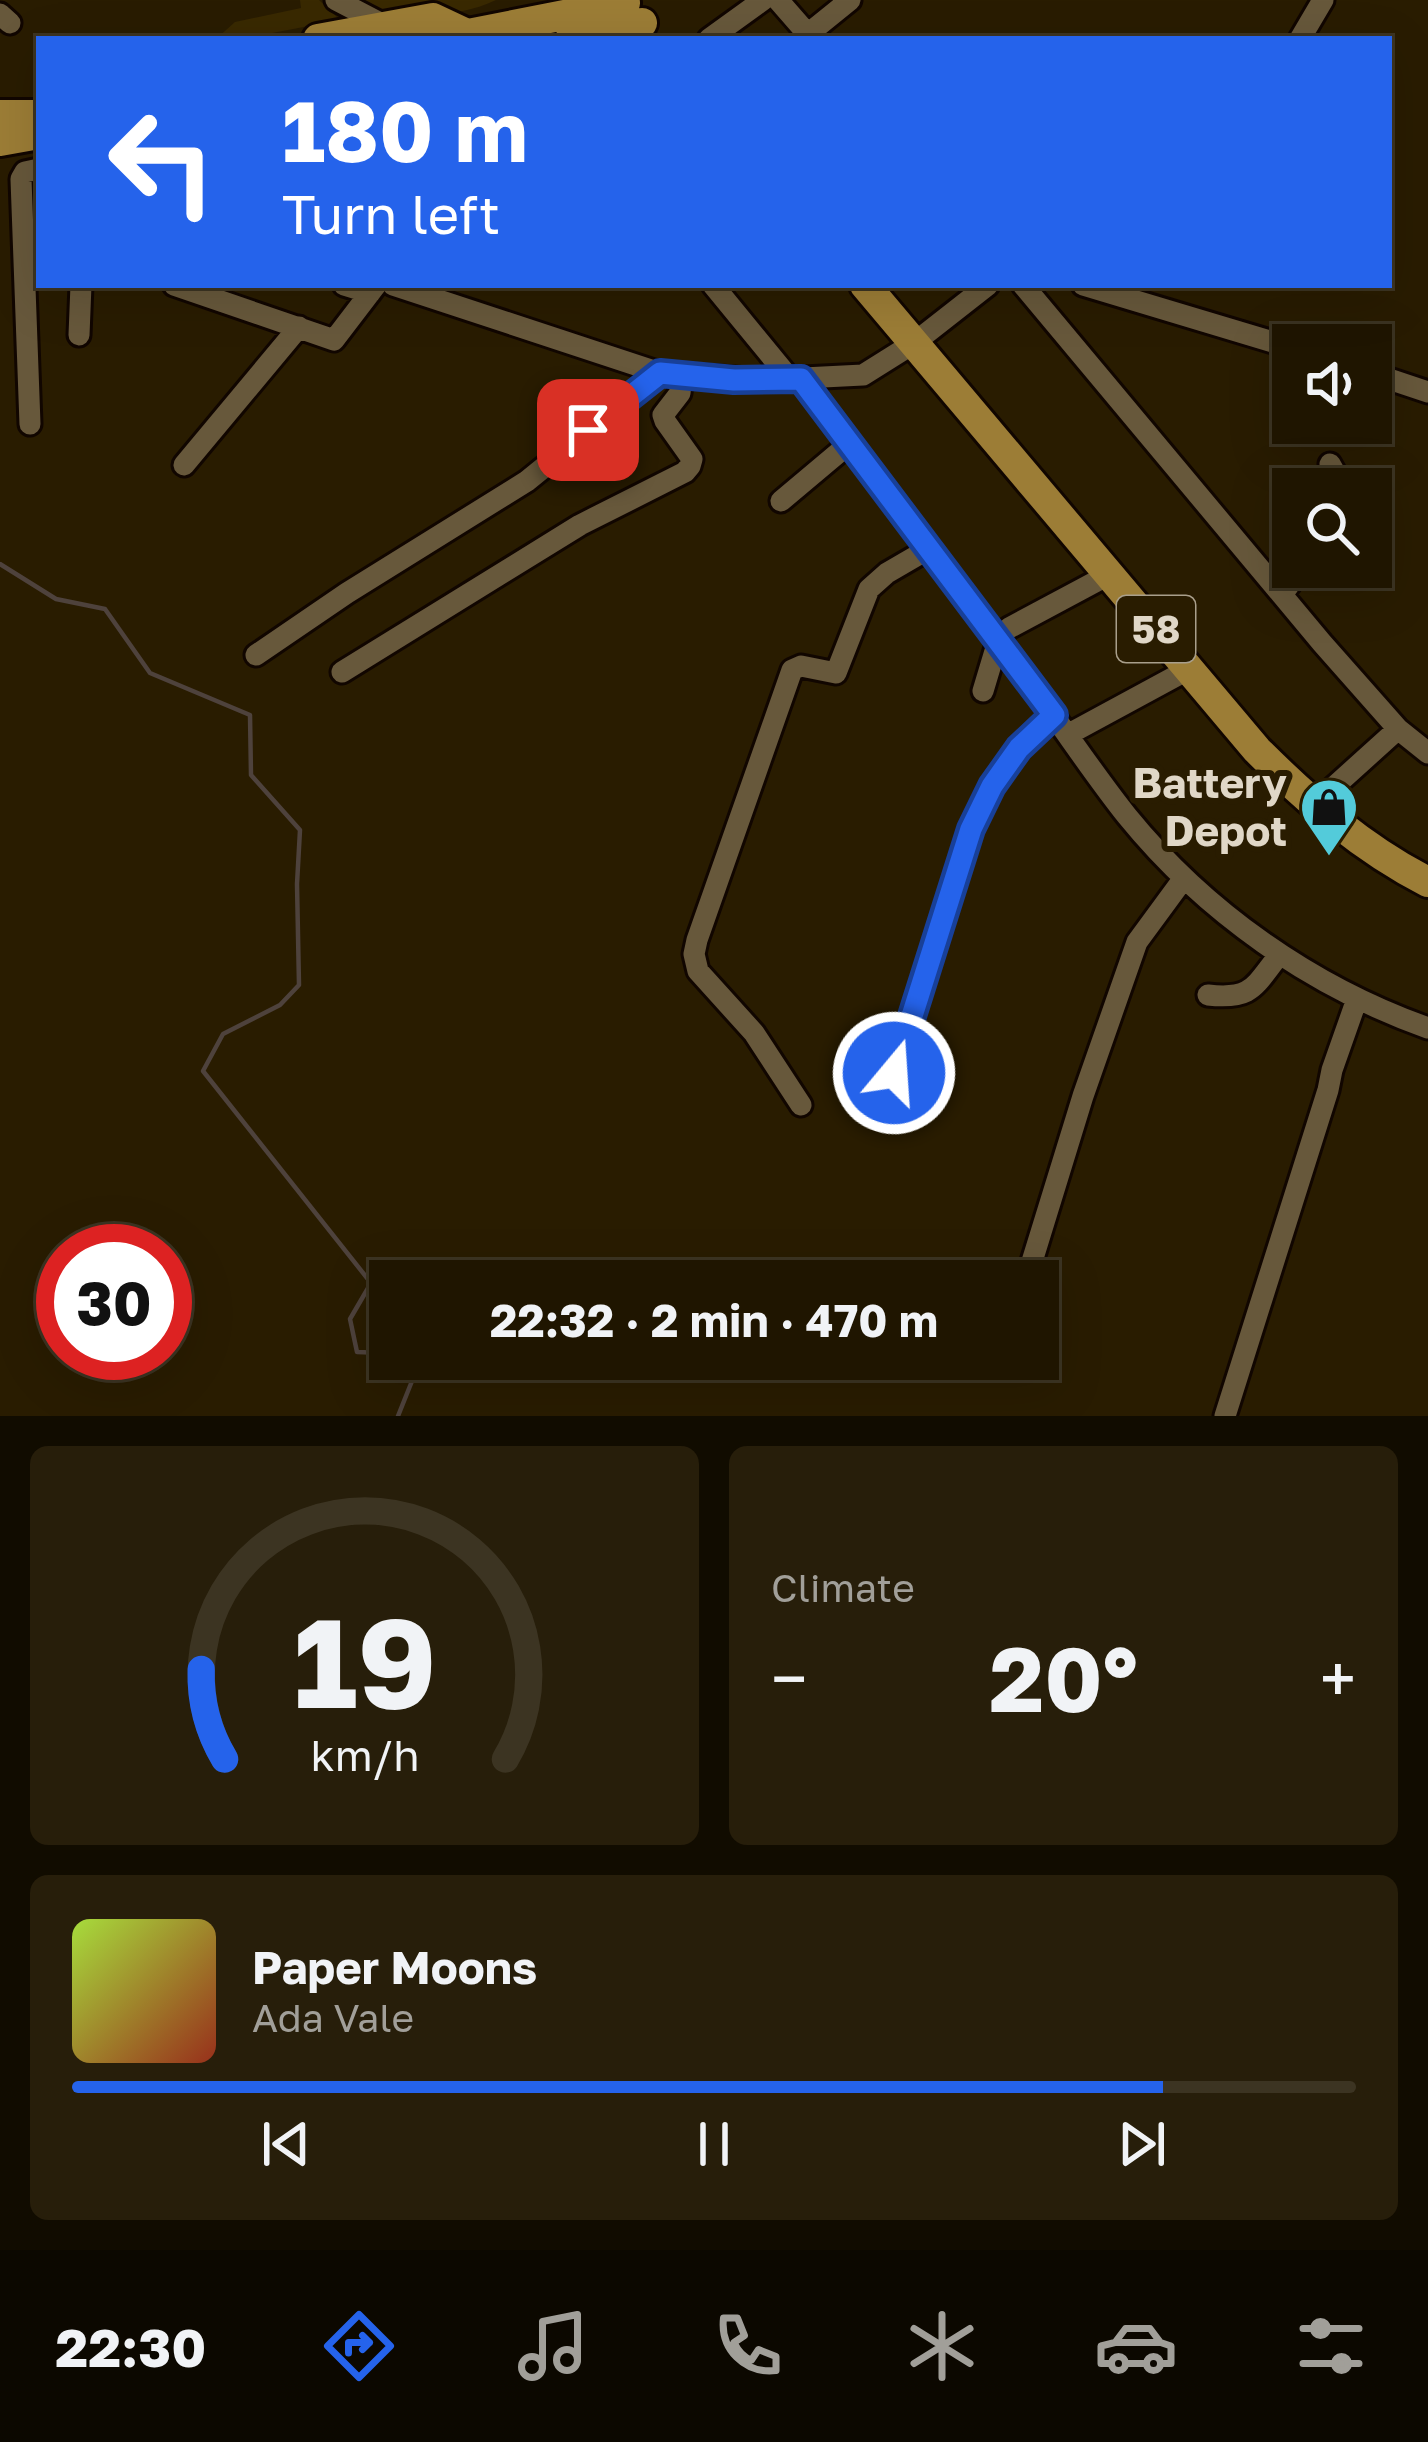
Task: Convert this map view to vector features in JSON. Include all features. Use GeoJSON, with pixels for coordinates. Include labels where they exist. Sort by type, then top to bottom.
{"type":"FeatureCollection","features":[{"type":"Feature","properties":{"kind":"highway"},"geometry":{"type":"LineString","coordinates":[[463,35],[507,0]]}},
{"type":"Feature","properties":{"kind":"highway"},"geometry":{"type":"LineString","coordinates":[[334,36],[433,18],[463,35],[635,13]]}},
{"type":"Feature","properties":{"kind":"highway"},"geometry":{"type":"LineString","coordinates":[[578,36],[635,13]]}},
{"type":"Feature","properties":{"kind":"highway"},"geometry":{"type":"LineString","coordinates":[[0,115],[36,115]]}},
{"type":"Feature","properties":{"kind":"highway"},"geometry":{"type":"LineString","coordinates":[[0,141],[36,135]]}},
{"type":"Feature","properties":{"kind":"highway","name":"58"},"geometry":{"type":"LineString","coordinates":[[868,288],[1258,750],[1372,849],[1428,882]]}},
{"type":"Feature","properties":{"kind":"street"},"geometry":{"type":"LineString","coordinates":[[336,0],[386,26]]}},
{"type":"Feature","properties":{"kind":"street"},"geometry":{"type":"LineString","coordinates":[[713,36],[763,0]]}},
{"type":"Feature","properties":{"kind":"street"},"geometry":{"type":"LineString","coordinates":[[778,0],[809,36]]}},
{"type":"Feature","properties":{"kind":"street"},"geometry":{"type":"LineString","coordinates":[[811,36],[850,0]]}},
{"type":"Feature","properties":{"kind":"street"},"geometry":{"type":"LineString","coordinates":[[1302,36],[1323,0]]}},
{"type":"Feature","properties":{"kind":"street"},"geometry":{"type":"LineString","coordinates":[[30,424],[31,237],[22,176],[36,170]]}},
{"type":"Feature","properties":{"kind":"street"},"geometry":{"type":"LineString","coordinates":[[79,335],[81,288]]}},
{"type":"Feature","properties":{"kind":"street"},"geometry":{"type":"LineString","coordinates":[[183,288],[335,340],[373,289]]}},
{"type":"Feature","properties":{"kind":"street"},"geometry":{"type":"LineString","coordinates":[[402,288],[671,374],[734,380],[863,375],[914,343],[984,288]]}},
{"type":"Feature","properties":{"kind":"street"},"geometry":{"type":"LineString","coordinates":[[716,288],[850,443],[1003,634],[1054,715],[1128,816],[1184,878],[1261,943],[1357,999],[1428,1028]]}},
{"type":"Feature","properties":{"kind":"street"},"geometry":{"type":"LineString","coordinates":[[1025,288],[1282,596],[1398,729],[1428,753]]}},
{"type":"Feature","properties":{"kind":"street"},"geometry":{"type":"LineString","coordinates":[[1108,288],[1151,293],[1272,339]]}},
{"type":"Feature","properties":{"kind":"street"},"geometry":{"type":"LineString","coordinates":[[184,465],[299,328]]}},
{"type":"Feature","properties":{"kind":"street"},"geometry":{"type":"LineString","coordinates":[[256,655],[527,481],[671,374]]}},
{"type":"Feature","properties":{"kind":"street"},"geometry":{"type":"LineString","coordinates":[[342,672],[580,525],[685,472],[692,459],[663,415],[680,393],[671,374]]}},
{"type":"Feature","properties":{"kind":"street"},"geometry":{"type":"LineString","coordinates":[[1392,380],[1428,392]]}},
{"type":"Feature","properties":{"kind":"street"},"geometry":{"type":"LineString","coordinates":[[781,501],[850,443]]}},
{"type":"Feature","properties":{"kind":"street"},"geometry":{"type":"LineString","coordinates":[[1330,464],[1332,468]]}},
{"type":"Feature","properties":{"kind":"street"},"geometry":{"type":"LineString","coordinates":[[801,1105],[754,1033],[704,980],[695,963],[697,940],[792,670],[801,666],[836,673],[869,589],[887,572],[930,548]]}},
{"type":"Feature","properties":{"kind":"street"},"geometry":{"type":"LineString","coordinates":[[983,691],[1003,634],[1110,574]]}},
{"type":"Feature","properties":{"kind":"street"},"geometry":{"type":"LineString","coordinates":[[1282,596],[1288,588]]}},
{"type":"Feature","properties":{"kind":"street"},"geometry":{"type":"LineString","coordinates":[[1069,734],[1189,669]]}},
{"type":"Feature","properties":{"kind":"street"},"geometry":{"type":"LineString","coordinates":[[894,1073],[971,829],[992,786],[1019,748],[1054,715]]}},
{"type":"Feature","properties":{"kind":"street"},"geometry":{"type":"LineString","coordinates":[[1315,804],[1398,729]]}},
{"type":"Feature","properties":{"kind":"street"},"geometry":{"type":"LineString","coordinates":[[1032,1260],[1137,942],[1184,878]]}},
{"type":"Feature","properties":{"kind":"street"},"geometry":{"type":"LineString","coordinates":[[1208,995],[1244,994],[1280,954]]}},
{"type":"Feature","properties":{"kind":"street"},"geometry":{"type":"LineString","coordinates":[[1225,1416],[1357,999]]}},
{"type":"Feature","properties":{"kind":"shaded area"},"geometry":{"type":"Polygon","coordinates":[[[300,0],[319,0],[340,20],[257,36],[219,36],[235,22],[301,8],[300,0]]]}},
{"type":"Feature","properties":{"kind":"shaded area"},"geometry":{"type":"Polygon","coordinates":[[[358,0],[496,0],[427,15],[386,12],[358,0]]]}},
{"type":"Feature","properties":{"kind":"waterway"},"geometry":{"type":"LineString","coordinates":[[0,564],[56,599],[105,609],[150,673],[250,715],[251,775],[300,830],[299,985],[280,1005],[223,1034],[203,1071],[369,1280]]}},
{"type":"Feature","properties":{"kind":"waterway"},"geometry":{"type":"LineString","coordinates":[[369,1286],[350,1319],[357,1352],[369,1352]]}},
{"type":"Feature","properties":{"kind":"waterway"},"geometry":{"type":"LineString","coordinates":[[398,1416],[412,1380]]}},
{"type":"Feature","properties":{"kind":"place","name":"Battery Depot"},"geometry":{"type":"Point","coordinates":[1329,858]}},
{"type":"Feature","properties":{"kind":"route"},"geometry":{"type":"LineString","coordinates":[[588,430],[660,373],[734,380],[801,379],[1054,715],[1019,748],[992,786],[971,829],[894,1073]]}}]}
